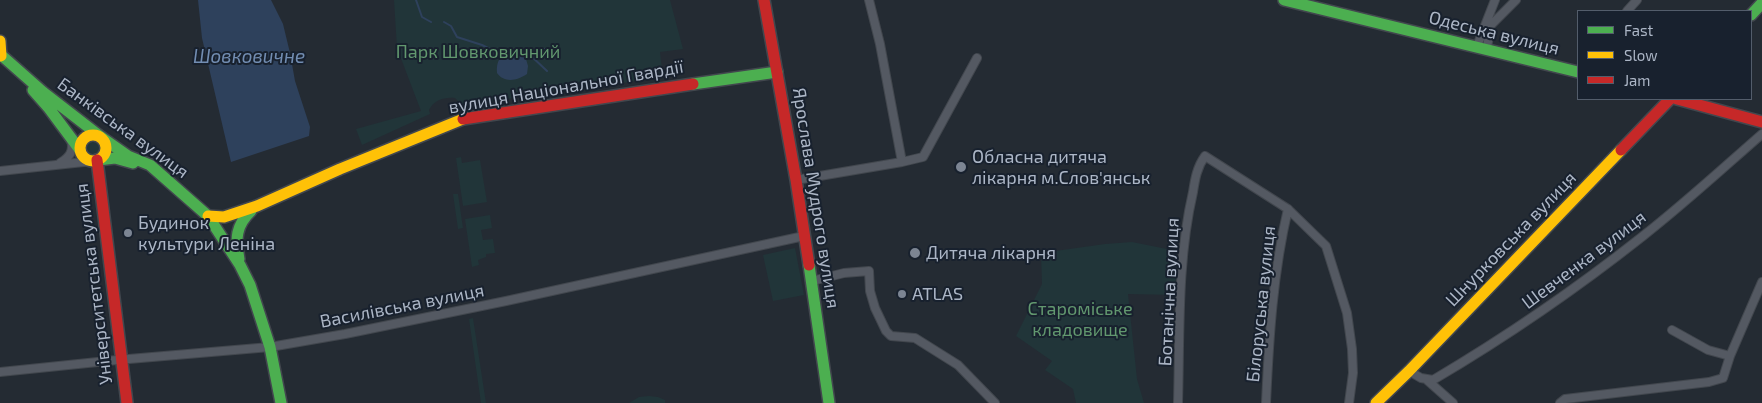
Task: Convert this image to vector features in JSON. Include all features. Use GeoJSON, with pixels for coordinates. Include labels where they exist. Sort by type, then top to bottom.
{"type":"FeatureCollection","features":[{"type":"Feature","properties":{"kind":"street","name":"Ярослава Мудрого вулиця"},"geometry":{"type":"LineString","coordinates":[[764,0],[796,180],[830,403]]}},
{"type":"Feature","properties":{"kind":"street"},"geometry":{"type":"LineString","coordinates":[[869,0],[880,44],[902,162]]}},
{"type":"Feature","properties":{"kind":"street","name":"Одеська вулиця"},"geometry":{"type":"LineString","coordinates":[[1284,0],[1576,69]]}},
{"type":"Feature","properties":{"kind":"street"},"geometry":{"type":"LineString","coordinates":[[1482,47],[1495,0]]}},
{"type":"Feature","properties":{"kind":"street"},"geometry":{"type":"LineString","coordinates":[[1482,47],[1490,26],[1516,0]]}},
{"type":"Feature","properties":{"kind":"street"},"geometry":{"type":"LineString","coordinates":[[1628,10],[1637,0]]}},
{"type":"Feature","properties":{"kind":"street"},"geometry":{"type":"LineString","coordinates":[[1752,14],[1762,3]]}},
{"type":"Feature","properties":{"kind":"street"},"geometry":{"type":"LineString","coordinates":[[0,42],[1,55],[48,107],[68,133],[77,147],[85,158],[96,160],[102,157],[106,151],[105,142],[101,137],[92,134],[86,136],[77,147],[58,164]]}},
{"type":"Feature","properties":{"kind":"street","name":"Банківська вулиця"},"geometry":{"type":"LineString","coordinates":[[1,55],[101,137],[128,156],[150,165],[208,216],[240,265],[250,286],[270,347],[281,403]]}},
{"type":"Feature","properties":{"kind":"street"},"geometry":{"type":"LineString","coordinates":[[796,180],[923,158],[977,58]]}},
{"type":"Feature","properties":{"kind":"street","name":"вулиця Національної Гвардії"},"geometry":{"type":"LineString","coordinates":[[208,216],[224,217],[256,206],[340,169],[463,119],[583,99],[778,72]]}},
{"type":"Feature","properties":{"kind":"street","name":"Шнурковська вулиця"},"geometry":{"type":"LineString","coordinates":[[1376,403],[1669,100]]}},
{"type":"Feature","properties":{"kind":"street"},"geometry":{"type":"LineString","coordinates":[[1681,100],[1762,122]]}},
{"type":"Feature","properties":{"kind":"street","name":"Шевченка вулиця"},"geometry":{"type":"LineString","coordinates":[[1427,380],[1433,380],[1490,346],[1556,302],[1644,235],[1762,134]]}},
{"type":"Feature","properties":{"kind":"street","name":"Ботанічна вулиця"},"geometry":{"type":"LineString","coordinates":[[1178,403],[1182,262],[1187,218],[1198,167],[1205,156],[1288,209]]}},
{"type":"Feature","properties":{"kind":"street"},"geometry":{"type":"LineString","coordinates":[[0,171],[114,158],[150,165]]}},
{"type":"Feature","properties":{"kind":"street","name":"Університетська вулиця"},"geometry":{"type":"LineString","coordinates":[[96,160],[120,360],[127,403]]}},
{"type":"Feature","properties":{"kind":"street"},"geometry":{"type":"LineString","coordinates":[[240,265],[237,246],[238,226],[242,218],[256,206]]}},
{"type":"Feature","properties":{"kind":"street"},"geometry":{"type":"LineString","coordinates":[[1288,209],[1326,246],[1347,313],[1353,373],[1349,403]]}},
{"type":"Feature","properties":{"kind":"street","name":"Білоруська вулиця"},"geometry":{"type":"LineString","coordinates":[[1266,403],[1269,349],[1281,237],[1288,209]]}},
{"type":"Feature","properties":{"kind":"street","name":"Василівська вулиця"},"geometry":{"type":"LineString","coordinates":[[0,372],[270,347],[487,305],[804,236]]}},
{"type":"Feature","properties":{"kind":"street"},"geometry":{"type":"LineString","coordinates":[[812,281],[844,273],[869,271],[870,291],[874,308],[886,332],[891,336],[915,338],[958,365],[996,403]]}},
{"type":"Feature","properties":{"kind":"street"},"geometry":{"type":"LineString","coordinates":[[1560,403],[1565,400],[1709,382],[1723,378],[1730,356],[1762,282]]}},
{"type":"Feature","properties":{"kind":"street"},"geometry":{"type":"LineString","coordinates":[[1672,330],[1708,350],[1730,356]]}},
{"type":"Feature","properties":{"kind":"street"},"geometry":{"type":"LineString","coordinates":[[1409,371],[1427,380],[1453,403]]}},
{"type":"Feature","properties":{"kind":"street"},"geometry":{"type":"LineString","coordinates":[[1367,403],[1390,390]]}},
{"type":"Feature","properties":{"kind":"green space","name":"Парк Шовковичний"},"geometry":{"type":"Polygon","coordinates":[[[394,0],[670,0],[683,49],[660,52],[663,78],[554,91],[461,107],[455,98],[447,98],[431,107],[429,110],[430,114],[362,145],[356,129],[421,111],[397,48],[394,0]]]}},
{"type":"Feature","properties":{"kind":"green space"},"geometry":{"type":"Polygon","coordinates":[[[90,140],[96,140],[101,145],[99,154],[90,156],[85,151],[85,145],[90,140]]]}},
{"type":"Feature","properties":{"kind":"green space"},"geometry":{"type":"Polygon","coordinates":[[[461,157],[462,163],[480,160],[487,202],[463,206],[456,158],[461,157]]]}},
{"type":"Feature","properties":{"kind":"green space"},"geometry":{"type":"Polygon","coordinates":[[[453,194],[458,194],[463,228],[458,229],[453,194]]]}},
{"type":"Feature","properties":{"kind":"green space"},"geometry":{"type":"Polygon","coordinates":[[[490,215],[492,228],[481,230],[483,240],[493,239],[495,253],[486,254],[486,257],[478,260],[479,265],[472,267],[465,219],[490,215]]]}},
{"type":"Feature","properties":{"kind":"green space","name":"Староміське кладовище"},"geometry":{"type":"Polygon","coordinates":[[[1132,242],[1177,251],[1175,295],[1128,294],[1137,379],[1144,403],[1076,403],[1073,389],[1045,370],[1052,361],[1016,336],[1042,284],[1041,253],[1132,242]]]}},
{"type":"Feature","properties":{"kind":"green space"},"geometry":{"type":"Polygon","coordinates":[[[795,248],[804,295],[773,301],[763,255],[795,248]]]}},
{"type":"Feature","properties":{"kind":"green space"},"geometry":{"type":"Polygon","coordinates":[[[473,318],[486,403],[481,403],[469,319],[473,318]]]}},
{"type":"Feature","properties":{"kind":"green space"},"geometry":{"type":"Polygon","coordinates":[[[649,396],[665,400],[665,403],[629,403],[639,397],[649,396]]]}},
{"type":"Feature","properties":{"kind":"water","name":"Шовковичне"},"geometry":{"type":"Polygon","coordinates":[[[198,0],[271,0],[283,24],[295,81],[310,127],[309,136],[231,162],[202,38],[198,0]]]}},
{"type":"Feature","properties":{"kind":"water"},"geometry":{"type":"Polygon","coordinates":[[[511,50],[524,52],[528,66],[527,74],[520,78],[508,80],[497,73],[497,65],[501,56],[511,50]]]}},
{"type":"Feature","properties":{"kind":"waterway"},"geometry":{"type":"LineString","coordinates":[[416,0],[422,17],[431,22]]}},
{"type":"Feature","properties":{"kind":"waterway"},"geometry":{"type":"LineString","coordinates":[[444,22],[451,26],[457,37],[482,45],[504,56]]}},
{"type":"Feature","properties":{"kind":"waterway"},"geometry":{"type":"LineString","coordinates":[[525,56],[544,49]]}},
{"type":"Feature","properties":{"kind":"waterway"},"geometry":{"type":"LineString","coordinates":[[529,54],[547,71]]}},
{"type":"Feature","properties":{"kind":"traffic: fast"},"geometry":{"type":"LineString","coordinates":[[1284,0],[1577,72]]}},
{"type":"Feature","properties":{"kind":"traffic: fast"},"geometry":{"type":"LineString","coordinates":[[1752,14],[1762,3]]}},
{"type":"Feature","properties":{"kind":"traffic: fast"},"geometry":{"type":"LineString","coordinates":[[0,54],[43,92],[101,137],[128,156],[150,165],[208,216],[240,265],[250,285],[270,347],[281,403]]}},
{"type":"Feature","properties":{"kind":"traffic: fast"},"geometry":{"type":"LineString","coordinates":[[693,84],[777,72]]}},
{"type":"Feature","properties":{"kind":"traffic: fast"},"geometry":{"type":"LineString","coordinates":[[33,90],[80,150]]}},
{"type":"Feature","properties":{"kind":"traffic: fast"},"geometry":{"type":"LineString","coordinates":[[98,160],[115,158],[133,163]]}},
{"type":"Feature","properties":{"kind":"traffic: fast"},"geometry":{"type":"LineString","coordinates":[[239,259],[238,233],[242,222],[251,211]]}},
{"type":"Feature","properties":{"kind":"traffic: fast"},"geometry":{"type":"LineString","coordinates":[[809,265],[829,403]]}},
{"type":"Feature","properties":{"kind":"traffic: slow"},"geometry":{"type":"LineString","coordinates":[[0,41],[1,56]]}},
{"type":"Feature","properties":{"kind":"traffic: slow"},"geometry":{"type":"LineString","coordinates":[[208,216],[224,217],[257,206],[340,169],[463,119]]}},
{"type":"Feature","properties":{"kind":"traffic: slow"},"geometry":{"type":"LineString","coordinates":[[93,135],[102,139],[106,148],[102,157],[93,161],[84,157],[80,148],[84,139],[93,135]]}},
{"type":"Feature","properties":{"kind":"traffic: slow"},"geometry":{"type":"LineString","coordinates":[[1376,403],[1621,150]]}},
{"type":"Feature","properties":{"kind":"traffic: jam"},"geometry":{"type":"LineString","coordinates":[[764,0],[809,265]]}},
{"type":"Feature","properties":{"kind":"traffic: jam"},"geometry":{"type":"LineString","coordinates":[[463,119],[693,84]]}},
{"type":"Feature","properties":{"kind":"traffic: jam"},"geometry":{"type":"LineString","coordinates":[[1621,150],[1669,100]]}},
{"type":"Feature","properties":{"kind":"traffic: jam"},"geometry":{"type":"LineString","coordinates":[[1681,100],[1762,122]]}},
{"type":"Feature","properties":{"kind":"traffic: jam"},"geometry":{"type":"LineString","coordinates":[[97,160],[127,403]]}},
{"type":"Feature","properties":{"kind":"place","name":"Обласна дитяча лікарня м.Слов'янськ"},"geometry":{"type":"Point","coordinates":[961,167]}},
{"type":"Feature","properties":{"kind":"place","name":"Будинок культури Леніна"},"geometry":{"type":"Point","coordinates":[128,233]}},
{"type":"Feature","properties":{"kind":"place","name":"Дитяча лікарня"},"geometry":{"type":"Point","coordinates":[915,253]}},
{"type":"Feature","properties":{"kind":"place","name":"ATLAS"},"geometry":{"type":"Point","coordinates":[902,294]}}]}
